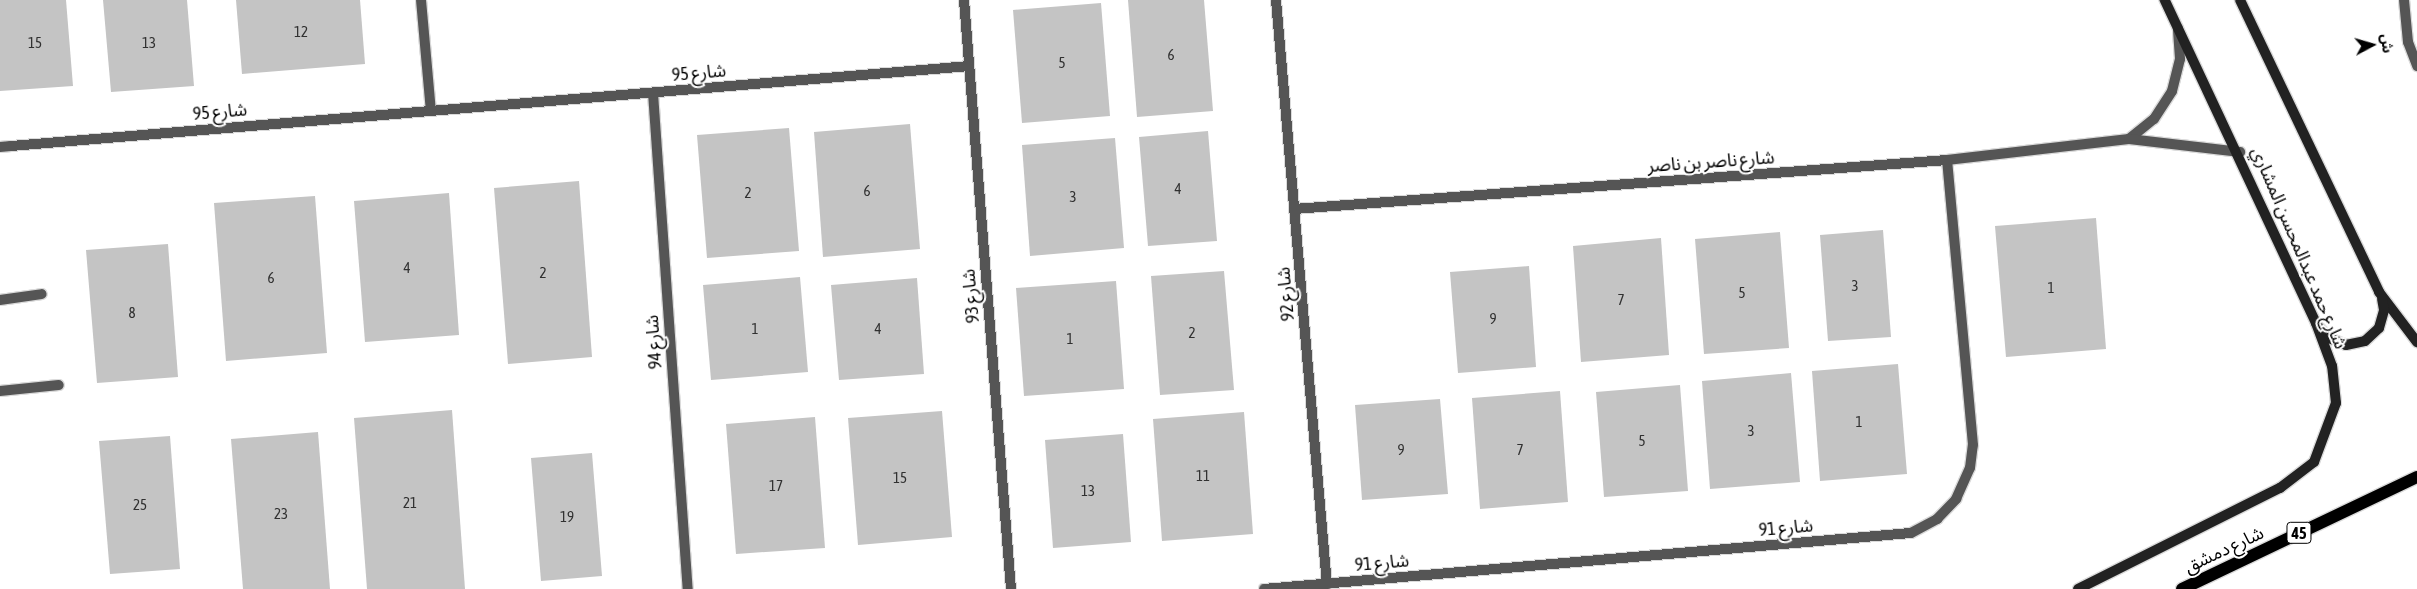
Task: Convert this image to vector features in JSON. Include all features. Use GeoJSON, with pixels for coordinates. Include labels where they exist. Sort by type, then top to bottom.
{"type":"FeatureCollection","features":[{"type":"Feature","properties":{"kind":"main road","name":"شارع دمشق"},"geometry":{"type":"LineString","coordinates":[[2182,589],[2417,477]]}},
{"type":"Feature","properties":{"kind":"street"},"geometry":{"type":"LineString","coordinates":[[421,0],[431,111]]}},
{"type":"Feature","properties":{"kind":"street","name":"شارع 93"},"geometry":{"type":"LineString","coordinates":[[964,0],[1011,589]]}},
{"type":"Feature","properties":{"kind":"street","name":"شارع 92"},"geometry":{"type":"LineString","coordinates":[[1276,0],[1328,584]]}},
{"type":"Feature","properties":{"kind":"street","name":"شارع حمد عبدالمحسن المشاري"},"geometry":{"type":"LineString","coordinates":[[2078,589],[2280,488],[2314,462],[2336,403],[2332,366],[2316,323],[2240,152],[2166,0]]}},
{"type":"Feature","properties":{"kind":"street"},"geometry":{"type":"LineString","coordinates":[[2240,0],[2379,292],[2384,310],[2379,328],[2365,341],[2346,345],[2328,338],[2316,323]]}},
{"type":"Feature","properties":{"kind":"street"},"geometry":{"type":"LineString","coordinates":[[2404,0],[2408,42],[2417,66]]}},
{"type":"Feature","properties":{"kind":"street"},"geometry":{"type":"LineString","coordinates":[[2129,139],[2154,119],[2172,91],[2180,59],[2178,27]]}},
{"type":"Feature","properties":{"kind":"street","name":"شارع 95"},"geometry":{"type":"LineString","coordinates":[[0,147],[969,66]]}},
{"type":"Feature","properties":{"kind":"street","name":"شارع 94"},"geometry":{"type":"LineString","coordinates":[[652,93],[688,589]]}},
{"type":"Feature","properties":{"kind":"street","name":"شارع ناصر بن ناصر"},"geometry":{"type":"LineString","coordinates":[[1294,209],[1947,160],[2129,139],[2240,152]]}},
{"type":"Feature","properties":{"kind":"street","name":"شارع 91"},"geometry":{"type":"LineString","coordinates":[[1264,589],[1911,533],[1937,519],[1956,498],[1970,468],[1973,445],[1947,160]]}},
{"type":"Feature","properties":{"kind":"street"},"geometry":{"type":"LineString","coordinates":[[2379,292],[2417,342]]}},
{"type":"Feature","properties":{"kind":"street"},"geometry":{"type":"LineString","coordinates":[[0,300],[42,294]]}},
{"type":"Feature","properties":{"kind":"street"},"geometry":{"type":"LineString","coordinates":[[0,391],[59,385]]}},
{"type":"Feature","properties":{"kind":"building"},"geometry":{"type":"Polygon","coordinates":[[[0,0],[66,0],[73,86],[0,91],[0,0]]]}},
{"type":"Feature","properties":{"kind":"building"},"geometry":{"type":"Polygon","coordinates":[[[103,0],[187,0],[194,86],[111,92],[103,0]]]}},
{"type":"Feature","properties":{"kind":"building"},"geometry":{"type":"Polygon","coordinates":[[[236,0],[360,0],[365,64],[242,74],[236,0]]]}},
{"type":"Feature","properties":{"kind":"building"},"geometry":{"type":"Polygon","coordinates":[[[1128,0],[1204,0],[1213,111],[1137,117],[1128,0]]]}},
{"type":"Feature","properties":{"kind":"building"},"geometry":{"type":"Polygon","coordinates":[[[1101,3],[1110,116],[1022,123],[1013,10],[1101,3]]]}},
{"type":"Feature","properties":{"kind":"building"},"geometry":{"type":"Polygon","coordinates":[[[910,124],[920,249],[823,257],[814,132],[910,124]]]}},
{"type":"Feature","properties":{"kind":"building"},"geometry":{"type":"Polygon","coordinates":[[[789,128],[799,251],[707,258],[697,135],[789,128]]]}},
{"type":"Feature","properties":{"kind":"building"},"geometry":{"type":"Polygon","coordinates":[[[1208,131],[1217,241],[1148,246],[1139,137],[1208,131]]]}},
{"type":"Feature","properties":{"kind":"building"},"geometry":{"type":"Polygon","coordinates":[[[1115,138],[1124,248],[1030,256],[1022,145],[1115,138]]]}},
{"type":"Feature","properties":{"kind":"building"},"geometry":{"type":"Polygon","coordinates":[[[579,181],[592,357],[508,364],[494,188],[579,181]]]}},
{"type":"Feature","properties":{"kind":"building"},"geometry":{"type":"Polygon","coordinates":[[[449,193],[459,335],[365,342],[354,201],[449,193]]]}},
{"type":"Feature","properties":{"kind":"building"},"geometry":{"type":"Polygon","coordinates":[[[315,196],[327,353],[226,361],[214,203],[315,196]]]}},
{"type":"Feature","properties":{"kind":"building"},"geometry":{"type":"Polygon","coordinates":[[[2096,218],[2106,349],[2006,357],[1995,226],[2096,218]]]}},
{"type":"Feature","properties":{"kind":"building"},"geometry":{"type":"Polygon","coordinates":[[[1883,230],[1891,337],[1828,341],[1820,235],[1883,230]]]}},
{"type":"Feature","properties":{"kind":"building"},"geometry":{"type":"Polygon","coordinates":[[[1780,232],[1789,348],[1704,354],[1695,239],[1780,232]]]}},
{"type":"Feature","properties":{"kind":"building"},"geometry":{"type":"Polygon","coordinates":[[[1661,238],[1669,355],[1581,362],[1573,246],[1661,238]]]}},
{"type":"Feature","properties":{"kind":"building"},"geometry":{"type":"Polygon","coordinates":[[[168,244],[178,377],[97,383],[86,250],[168,244]]]}},
{"type":"Feature","properties":{"kind":"building"},"geometry":{"type":"Polygon","coordinates":[[[1529,266],[1536,367],[1458,373],[1450,272],[1529,266]]]}},
{"type":"Feature","properties":{"kind":"building"},"geometry":{"type":"Polygon","coordinates":[[[1224,271],[1234,390],[1160,395],[1151,276],[1224,271]]]}},
{"type":"Feature","properties":{"kind":"building"},"geometry":{"type":"Polygon","coordinates":[[[800,277],[808,372],[711,380],[703,285],[800,277]]]}},
{"type":"Feature","properties":{"kind":"building"},"geometry":{"type":"Polygon","coordinates":[[[917,278],[924,374],[839,380],[831,285],[917,278]]]}},
{"type":"Feature","properties":{"kind":"building"},"geometry":{"type":"Polygon","coordinates":[[[1116,281],[1124,389],[1024,396],[1016,288],[1116,281]]]}},
{"type":"Feature","properties":{"kind":"building"},"geometry":{"type":"Polygon","coordinates":[[[1898,364],[1907,474],[1820,481],[1812,371],[1898,364]]]}},
{"type":"Feature","properties":{"kind":"building"},"geometry":{"type":"Polygon","coordinates":[[[1791,373],[1800,482],[1710,489],[1702,381],[1791,373]]]}},
{"type":"Feature","properties":{"kind":"building"},"geometry":{"type":"Polygon","coordinates":[[[1680,385],[1688,491],[1604,497],[1596,392],[1680,385]]]}},
{"type":"Feature","properties":{"kind":"building"},"geometry":{"type":"Polygon","coordinates":[[[1560,391],[1568,502],[1480,509],[1472,398],[1560,391]]]}},
{"type":"Feature","properties":{"kind":"building"},"geometry":{"type":"Polygon","coordinates":[[[1440,399],[1448,494],[1362,500],[1355,405],[1440,399]]]}},
{"type":"Feature","properties":{"kind":"building"},"geometry":{"type":"Polygon","coordinates":[[[452,410],[465,589],[367,589],[354,418],[452,410]]]}},
{"type":"Feature","properties":{"kind":"building"},"geometry":{"type":"Polygon","coordinates":[[[942,411],[952,537],[858,545],[848,418],[942,411]]]}},
{"type":"Feature","properties":{"kind":"building"},"geometry":{"type":"Polygon","coordinates":[[[1244,412],[1253,534],[1162,541],[1153,419],[1244,412]]]}},
{"type":"Feature","properties":{"kind":"building"},"geometry":{"type":"Polygon","coordinates":[[[815,417],[825,548],[736,554],[726,424],[815,417]]]}},
{"type":"Feature","properties":{"kind":"building"},"geometry":{"type":"Polygon","coordinates":[[[318,432],[330,589],[243,589],[231,439],[318,432]]]}},
{"type":"Feature","properties":{"kind":"building"},"geometry":{"type":"Polygon","coordinates":[[[1123,434],[1131,542],[1053,548],[1045,440],[1123,434]]]}},
{"type":"Feature","properties":{"kind":"building"},"geometry":{"type":"Polygon","coordinates":[[[170,436],[180,569],[110,574],[99,441],[170,436]]]}},
{"type":"Feature","properties":{"kind":"building"},"geometry":{"type":"Polygon","coordinates":[[[592,453],[602,576],[541,581],[531,458],[592,453]]]}}]}
